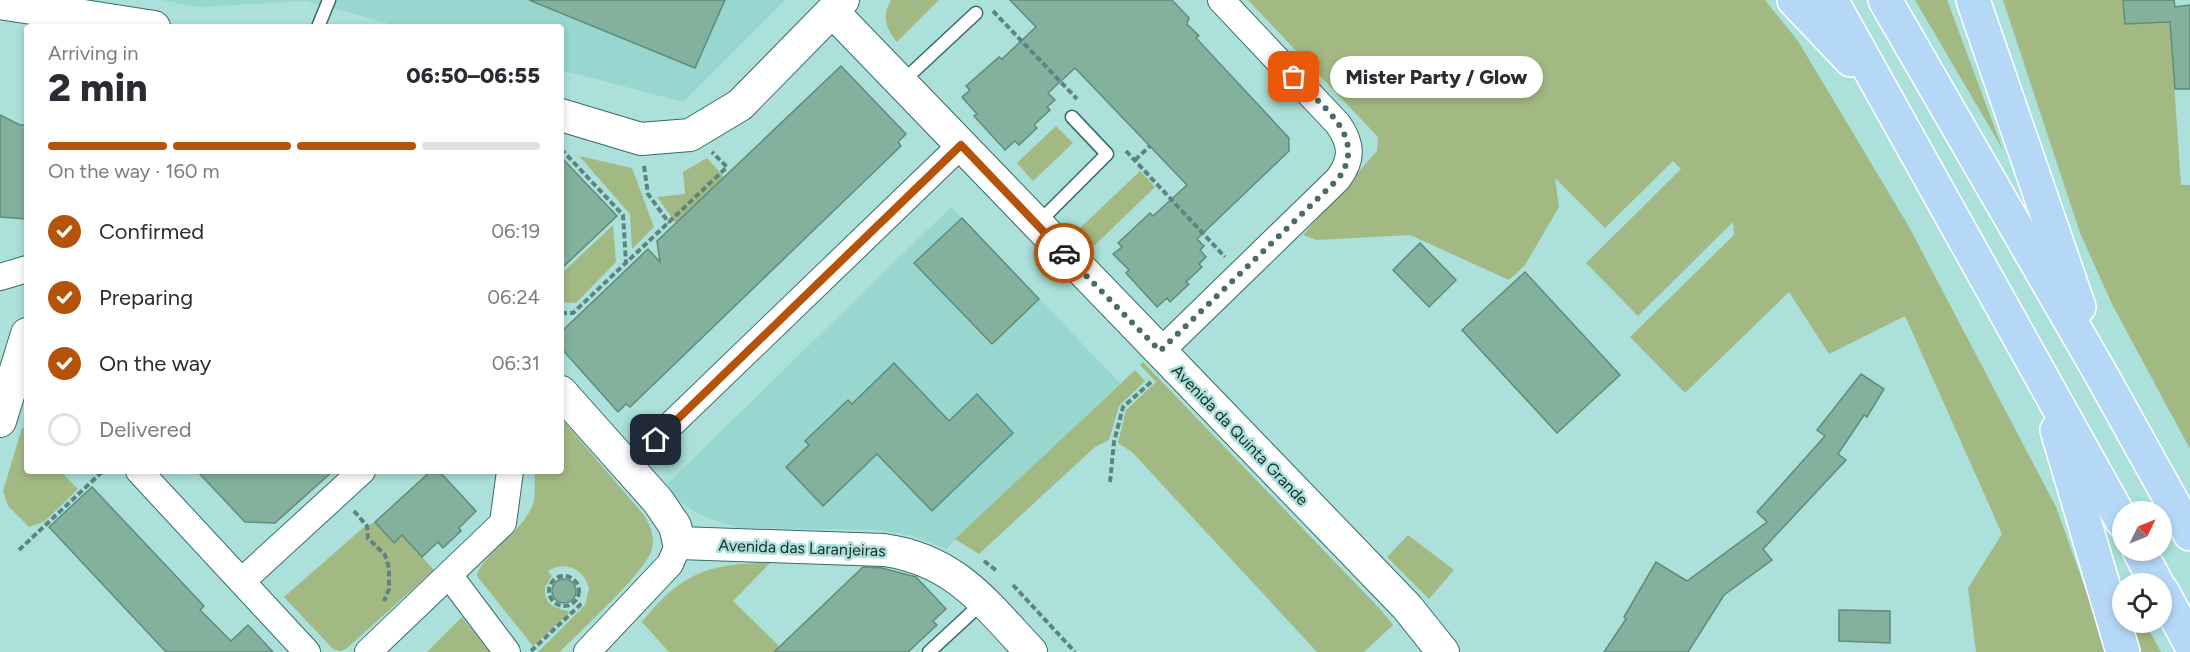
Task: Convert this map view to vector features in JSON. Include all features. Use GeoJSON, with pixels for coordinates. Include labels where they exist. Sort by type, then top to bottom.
{"type":"FeatureCollection","features":[{"type":"Feature","properties":{"kind":"highway"},"geometry":{"type":"LineString","coordinates":[[1794,0],[1885,95]]}},
{"type":"Feature","properties":{"kind":"highway"},"geometry":{"type":"LineString","coordinates":[[1831,0],[2112,502]]}},
{"type":"Feature","properties":{"kind":"highway"},"geometry":{"type":"LineString","coordinates":[[1885,0],[2101,374],[2190,534]]}},
{"type":"Feature","properties":{"kind":"highway"},"geometry":{"type":"LineString","coordinates":[[1973,0],[2101,374]]}},
{"type":"Feature","properties":{"kind":"highway"},"geometry":{"type":"LineString","coordinates":[[2040,371],[2123,652]]}},
{"type":"Feature","properties":{"kind":"highway"},"geometry":{"type":"LineString","coordinates":[[2172,610],[2190,643]]}},
{"type":"Feature","properties":{"kind":"street"},"geometry":{"type":"LineString","coordinates":[[1160,351],[1338,179],[1347,167],[1350,156],[1346,135],[1338,124],[1221,0]]}},
{"type":"Feature","properties":{"kind":"street"},"geometry":{"type":"LineString","coordinates":[[0,3],[114,24]]}},
{"type":"Feature","properties":{"kind":"street","name":"Avenida da Quinta Grande"},"geometry":{"type":"LineString","coordinates":[[564,116],[641,139],[690,135],[740,105],[838,6],[901,83],[1407,607],[1443,652]]}},
{"type":"Feature","properties":{"kind":"street"},"geometry":{"type":"LineString","coordinates":[[627,467],[961,145]]}},
{"type":"Feature","properties":{"kind":"street"},"geometry":{"type":"LineString","coordinates":[[0,277],[24,270]]}},
{"type":"Feature","properties":{"kind":"street"},"geometry":{"type":"LineString","coordinates":[[2,409],[22,368]]}},
{"type":"Feature","properties":{"kind":"street"},"geometry":{"type":"LineString","coordinates":[[564,395],[668,515],[680,543],[670,564],[587,652]]}},
{"type":"Feature","properties":{"kind":"street"},"geometry":{"type":"LineString","coordinates":[[142,474],[307,652]]}},
{"type":"Feature","properties":{"kind":"street"},"geometry":{"type":"LineString","coordinates":[[242,581],[359,474]]}},
{"type":"Feature","properties":{"kind":"street"},"geometry":{"type":"LineString","coordinates":[[368,652],[504,523],[510,474]]}},
{"type":"Feature","properties":{"kind":"street","name":"Avenida das Laranjeiras"},"geometry":{"type":"LineString","coordinates":[[680,543],[884,550],[908,553],[932,562],[952,574],[984,602],[1031,652]]}},
{"type":"Feature","properties":{"kind":"street"},"geometry":{"type":"LineString","coordinates":[[449,575],[507,652]]}},
{"type":"Feature","properties":{"kind":"lane"},"geometry":{"type":"LineString","coordinates":[[319,24],[329,0]]}},
{"type":"Feature","properties":{"kind":"lane"},"geometry":{"type":"LineString","coordinates":[[901,83],[976,14]]}},
{"type":"Feature","properties":{"kind":"lane"},"geometry":{"type":"LineString","coordinates":[[1036,225],[1107,154],[1072,117]]}},
{"type":"Feature","properties":{"kind":"lane"},"geometry":{"type":"LineString","coordinates":[[929,652],[984,602]]}},
{"type":"Feature","properties":{"kind":"path"},"geometry":{"type":"LineString","coordinates":[[641,139],[648,194],[669,222]]}},
{"type":"Feature","properties":{"kind":"path"},"geometry":{"type":"LineString","coordinates":[[1135,160],[1150,146]]}},
{"type":"Feature","properties":{"kind":"path"},"geometry":{"type":"LineString","coordinates":[[564,152],[623,215],[626,264]]}},
{"type":"Feature","properties":{"kind":"path"},"geometry":{"type":"LineString","coordinates":[[564,313],[573,313],[727,168]]}},
{"type":"Feature","properties":{"kind":"path"},"geometry":{"type":"LineString","coordinates":[[1110,482],[1114,442],[1123,408],[1151,381]]}},
{"type":"Feature","properties":{"kind":"path"},"geometry":{"type":"LineString","coordinates":[[19,550],[100,474]]}},
{"type":"Feature","properties":{"kind":"path"},"geometry":{"type":"LineString","coordinates":[[367,526],[368,538],[385,555],[389,568],[389,589],[382,606]]}},
{"type":"Feature","properties":{"kind":"path"},"geometry":{"type":"LineString","coordinates":[[566,575],[576,580],[580,589],[576,601],[566,606],[556,604],[549,591],[552,581],[566,575]]}},
{"type":"Feature","properties":{"kind":"path"},"geometry":{"type":"LineString","coordinates":[[1013,585],[1075,652]]}},
{"type":"Feature","properties":{"kind":"path"},"geometry":{"type":"LineString","coordinates":[[531,652],[580,605],[576,601]]}},
{"type":"Feature","properties":{"kind":"shaded area"},"geometry":{"type":"Polygon","coordinates":[[[161,0],[785,0],[683,102],[564,71],[564,24],[391,24],[306,1],[199,7],[161,0]]]}},
{"type":"Feature","properties":{"kind":"shaded area"},"geometry":{"type":"Polygon","coordinates":[[[951,207],[1120,383],[946,549],[910,535],[877,530],[738,528],[700,515],[678,500],[667,484],[951,207]]]}},
{"type":"Feature","properties":{"kind":"green space"},"geometry":{"type":"Polygon","coordinates":[[[891,0],[939,0],[897,42],[886,22],[886,11],[891,0]]]}},
{"type":"Feature","properties":{"kind":"green space"},"geometry":{"type":"Polygon","coordinates":[[[1248,0],[1765,0],[1798,41],[1908,225],[2056,507],[2108,652],[1976,652],[1968,588],[2002,534],[1905,316],[1829,354],[1789,292],[1685,393],[1630,337],[1734,235],[1733,222],[1638,316],[1586,263],[1681,169],[1673,161],[1605,228],[1555,178],[1559,207],[1525,265],[1509,280],[1410,235],[1317,240],[1303,235],[1377,151],[1378,137],[1248,0]]]}},
{"type":"Feature","properties":{"kind":"green space"},"geometry":{"type":"Polygon","coordinates":[[[1915,0],[1947,0],[2003,150],[1915,0]]]}},
{"type":"Feature","properties":{"kind":"green space"},"geometry":{"type":"Polygon","coordinates":[[[2003,0],[2124,0],[2125,24],[2170,23],[2181,185],[2190,185],[2190,449],[2113,306],[2080,233],[2003,0]]]}},
{"type":"Feature","properties":{"kind":"green space"},"geometry":{"type":"Polygon","coordinates":[[[1056,126],[1073,143],[1033,181],[1017,163],[1056,126]]]}},
{"type":"Feature","properties":{"kind":"green space"},"geometry":{"type":"Polygon","coordinates":[[[579,156],[632,168],[654,227],[632,249],[630,214],[579,156]]]}},
{"type":"Feature","properties":{"kind":"green space"},"geometry":{"type":"Polygon","coordinates":[[[707,158],[724,177],[676,223],[657,197],[685,194],[683,172],[707,158]]]}},
{"type":"Feature","properties":{"kind":"green space"},"geometry":{"type":"Polygon","coordinates":[[[1140,171],[1155,187],[1094,246],[1078,230],[1140,171]]]}},
{"type":"Feature","properties":{"kind":"green space"},"geometry":{"type":"Polygon","coordinates":[[[613,225],[616,262],[576,303],[564,302],[564,271],[613,225]]]}},
{"type":"Feature","properties":{"kind":"green space"},"geometry":{"type":"Polygon","coordinates":[[[1143,362],[1393,625],[1364,652],[1317,652],[1132,452],[1118,443],[1126,410],[1156,382],[1140,365],[1143,362]]]}},
{"type":"Feature","properties":{"kind":"green space"},"geometry":{"type":"Polygon","coordinates":[[[1135,370],[1145,381],[1119,406],[1109,440],[1095,447],[979,554],[955,539],[1135,370]]]}},
{"type":"Feature","properties":{"kind":"green space"},"geometry":{"type":"Polygon","coordinates":[[[564,422],[643,514],[653,539],[652,549],[638,572],[560,652],[538,652],[585,605],[589,589],[587,582],[579,572],[573,568],[561,566],[548,571],[552,576],[545,587],[547,599],[552,605],[570,612],[533,646],[477,576],[485,561],[528,514],[535,492],[535,474],[564,474],[564,422]]]}},
{"type":"Feature","properties":{"kind":"green space"},"geometry":{"type":"Polygon","coordinates":[[[24,427],[24,474],[63,474],[78,489],[45,521],[29,527],[8,506],[3,491],[24,427]]]}},
{"type":"Feature","properties":{"kind":"green space"},"geometry":{"type":"Polygon","coordinates":[[[375,522],[393,543],[402,535],[434,570],[347,648],[341,651],[333,649],[284,597],[364,527],[375,522]]]}},
{"type":"Feature","properties":{"kind":"green space"},"geometry":{"type":"Polygon","coordinates":[[[1408,535],[1454,570],[1429,599],[1387,557],[1408,535]]]}},
{"type":"Feature","properties":{"kind":"green space"},"geometry":{"type":"Polygon","coordinates":[[[770,563],[733,601],[779,646],[774,652],[669,652],[642,622],[670,592],[698,574],[730,565],[770,563]]]}},
{"type":"Feature","properties":{"kind":"green space"},"geometry":{"type":"Polygon","coordinates":[[[462,617],[490,652],[427,652],[462,617]]]}},
{"type":"Feature","properties":{"kind":"green space"},"geometry":{"type":"Polygon","coordinates":[[[2134,633],[2151,633],[2161,652],[2140,652],[2134,633]]]}},
{"type":"Feature","properties":{"kind":"building"},"geometry":{"type":"Polygon","coordinates":[[[529,0],[725,0],[695,68],[529,0]]]}},
{"type":"Feature","properties":{"kind":"building"},"geometry":{"type":"Polygon","coordinates":[[[1010,0],[1172,0],[1189,18],[1187,24],[1199,36],[1196,38],[1289,138],[1289,151],[1197,239],[1204,246],[1200,250],[1206,257],[1199,264],[1202,267],[1186,282],[1189,284],[1170,302],[1167,298],[1157,307],[1126,273],[1129,270],[1113,254],[1122,247],[1118,243],[1150,213],[1153,216],[1187,185],[1075,68],[1048,93],[1055,100],[1047,107],[1050,110],[1034,125],[1037,128],[1019,145],[1015,141],[1005,150],[974,116],[977,114],[962,97],[970,90],[966,86],[999,57],[1002,59],[1036,27],[1010,0]]]}},
{"type":"Feature","properties":{"kind":"building"},"geometry":{"type":"Polygon","coordinates":[[[2123,0],[2174,0],[2175,7],[2190,5],[2190,89],[2175,89],[2170,22],[2125,24],[2123,0]]]}},
{"type":"Feature","properties":{"kind":"building"},"geometry":{"type":"Polygon","coordinates":[[[841,66],[906,134],[898,142],[901,146],[630,407],[626,404],[618,412],[564,351],[564,329],[648,249],[660,262],[657,241],[841,66]]]}},
{"type":"Feature","properties":{"kind":"building"},"geometry":{"type":"Polygon","coordinates":[[[0,115],[24,125],[24,219],[0,217],[0,115]]]}},
{"type":"Feature","properties":{"kind":"building"},"geometry":{"type":"Polygon","coordinates":[[[564,160],[617,216],[564,266],[564,160]]]}},
{"type":"Feature","properties":{"kind":"building"},"geometry":{"type":"Polygon","coordinates":[[[962,218],[1039,299],[992,344],[914,263],[962,218]]]}},
{"type":"Feature","properties":{"kind":"building"},"geometry":{"type":"Polygon","coordinates":[[[1420,243],[1456,280],[1429,307],[1393,270],[1420,243]]]}},
{"type":"Feature","properties":{"kind":"building"},"geometry":{"type":"Polygon","coordinates":[[[1525,272],[1620,375],[1557,433],[1462,330],[1525,272]]]}},
{"type":"Feature","properties":{"kind":"building"},"geometry":{"type":"Polygon","coordinates":[[[894,363],[949,421],[977,394],[1013,433],[932,511],[877,454],[823,506],[786,467],[809,445],[805,441],[848,400],[852,404],[894,363]]]}},
{"type":"Feature","properties":{"kind":"building"},"geometry":{"type":"Polygon","coordinates":[[[1861,374],[1884,389],[1867,417],[1864,415],[1838,454],[1846,460],[1763,549],[1772,560],[1724,595],[1688,652],[1604,652],[1626,619],[1624,617],[1656,562],[1687,581],[1767,522],[1757,512],[1825,436],[1817,430],[1861,374]]]}},
{"type":"Feature","properties":{"kind":"building"},"geometry":{"type":"Polygon","coordinates":[[[200,474],[330,474],[275,523],[245,522],[200,474]]]}},
{"type":"Feature","properties":{"kind":"building"},"geometry":{"type":"Polygon","coordinates":[[[428,474],[442,474],[476,511],[459,528],[461,531],[443,548],[438,542],[422,557],[402,535],[394,543],[375,522],[428,474]]]}},
{"type":"Feature","properties":{"kind":"building"},"geometry":{"type":"Polygon","coordinates":[[[92,487],[204,606],[200,610],[231,641],[248,625],[273,652],[166,652],[49,527],[92,487]]]}},
{"type":"Feature","properties":{"kind":"building"},"geometry":{"type":"Polygon","coordinates":[[[863,567],[882,568],[916,577],[946,609],[933,621],[937,625],[908,652],[774,652],[863,567]]]}},
{"type":"Feature","properties":{"kind":"building"},"geometry":{"type":"Polygon","coordinates":[[[559,579],[569,579],[576,586],[576,596],[569,603],[559,603],[552,596],[552,586],[559,579]]]}},
{"type":"Feature","properties":{"kind":"building"},"geometry":{"type":"Polygon","coordinates":[[[1839,610],[1890,611],[1890,643],[1839,641],[1839,610]]]}},
{"type":"Feature","properties":{"kind":"way so far"},"geometry":{"type":"LineString","coordinates":[[1064,253],[1160,351],[1338,179],[1347,167],[1350,146],[1346,135],[1294,77]]}},
{"type":"Feature","properties":{"kind":"place","name":"Mister Party / Glow"},"geometry":{"type":"Point","coordinates":[1294,77]}},
{"type":"Feature","properties":{"kind":"route"},"geometry":{"type":"LineString","coordinates":[[656,440],[961,145],[1064,253]]}}]}
